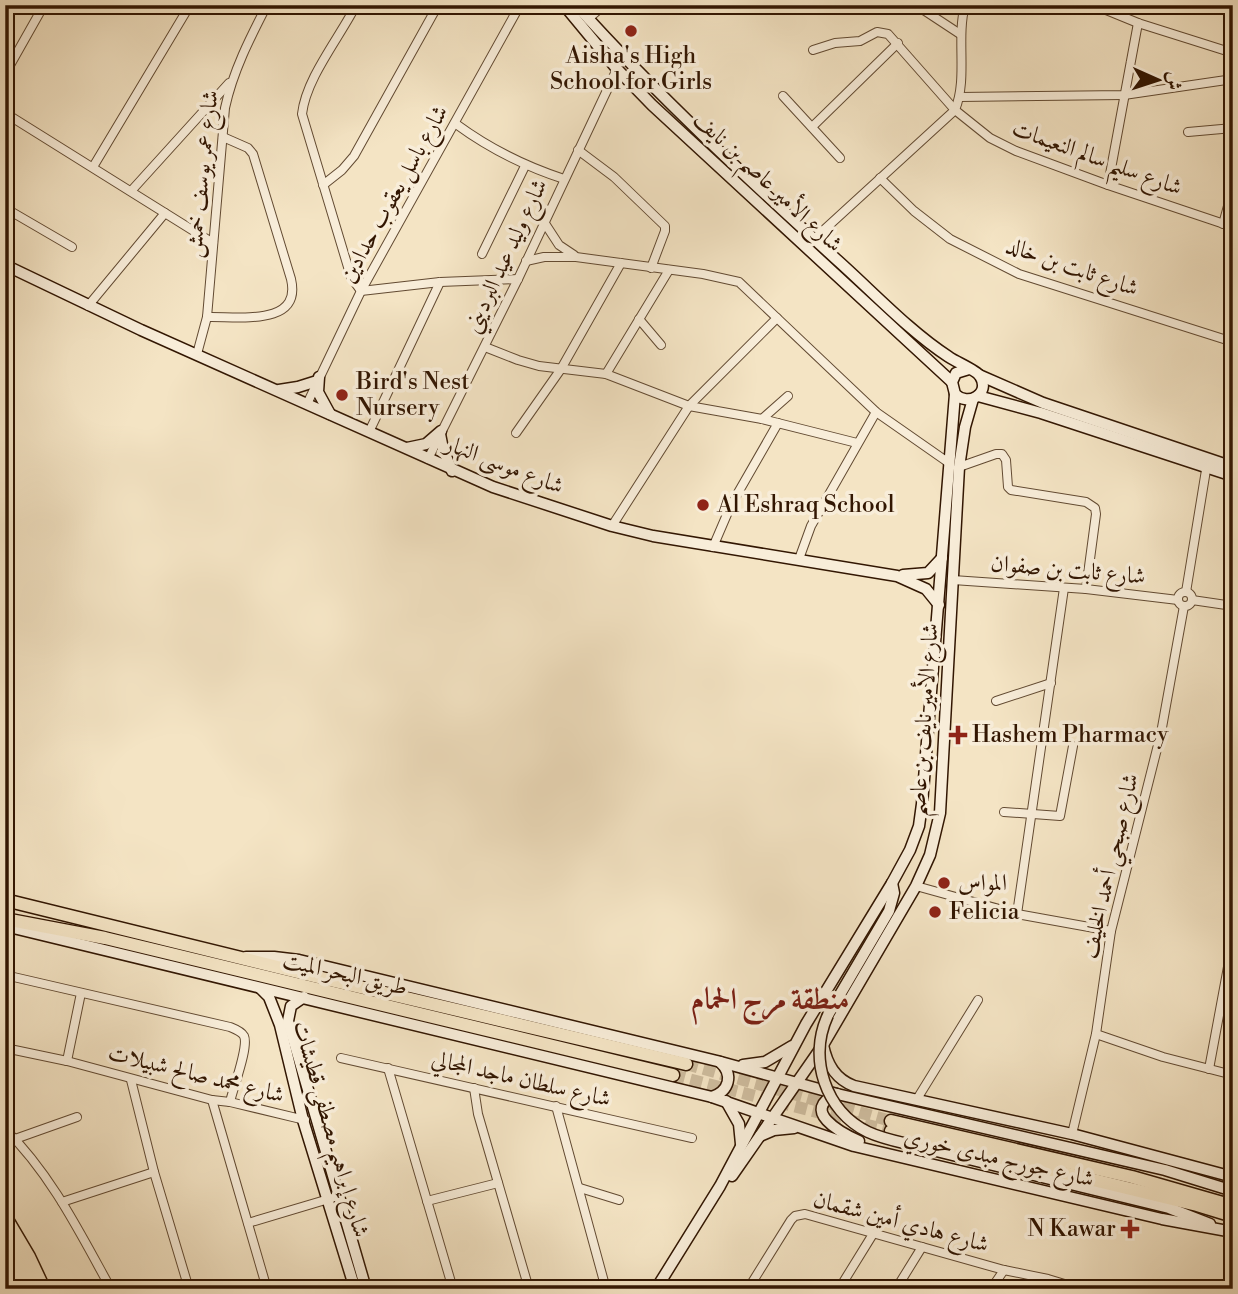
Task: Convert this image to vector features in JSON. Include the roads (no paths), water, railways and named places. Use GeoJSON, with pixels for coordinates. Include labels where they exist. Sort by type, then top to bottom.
{"type":"FeatureCollection","features":[{"type":"Feature","properties":{"kind":"highway"},"geometry":{"type":"LineString","coordinates":[[5,1218],[43,1289]]}},
{"type":"Feature","properties":{"kind":"highway"},"geometry":{"type":"LineString","coordinates":[[5,1236],[33,1289]]}},
{"type":"Feature","properties":{"kind":"highway"},"geometry":{"type":"LineString","coordinates":[[5,1258],[22,1289]]}},
{"type":"Feature","properties":{"kind":"main road"},"geometry":{"type":"LineString","coordinates":[[5,900],[686,1064]]}},
{"type":"Feature","properties":{"kind":"main road","name":"طريق البحر الميت"},"geometry":{"type":"LineString","coordinates":[[5,919],[105,938],[673,1075]]}},
{"type":"Feature","properties":{"kind":"main road"},"geometry":{"type":"LineString","coordinates":[[1233,1206],[1132,1177],[891,1126],[1233,1216]]}},
{"type":"Feature","properties":{"kind":"street"},"geometry":{"type":"LineString","coordinates":[[5,74],[44,5]]}},
{"type":"Feature","properties":{"kind":"street"},"geometry":{"type":"LineString","coordinates":[[93,167],[190,5]]}},
{"type":"Feature","properties":{"kind":"street"},"geometry":{"type":"LineString","coordinates":[[255,5],[266,8]]}},
{"type":"Feature","properties":{"kind":"street"},"geometry":{"type":"LineString","coordinates":[[356,5],[319,71],[302,109],[304,126],[348,271],[361,291],[440,282],[519,279]]}},
{"type":"Feature","properties":{"kind":"street"},"geometry":{"type":"LineString","coordinates":[[323,185],[355,156],[439,5]]}},
{"type":"Feature","properties":{"kind":"street","name":"شارع باسل يعقوب حدادين"},"geometry":{"type":"LineString","coordinates":[[307,404],[361,291],[520,5]]}},
{"type":"Feature","properties":{"kind":"street","name":"شارع الأمير عاصم بن نايف"},"geometry":{"type":"LineString","coordinates":[[564,5],[617,69],[652,105],[952,382]]}},
{"type":"Feature","properties":{"kind":"street","name":"شارع الأمير عاصم بن نايف"},"geometry":{"type":"LineString","coordinates":[[576,5],[625,59],[814,239],[938,350],[970,371],[1043,403],[1233,476]]}},
{"type":"Feature","properties":{"kind":"street"},"geometry":{"type":"LineString","coordinates":[[588,19],[604,5]]}},
{"type":"Feature","properties":{"kind":"street"},"geometry":{"type":"LineString","coordinates":[[916,5],[960,34]]}},
{"type":"Feature","properties":{"kind":"street"},"geometry":{"type":"LineString","coordinates":[[814,239],[955,110],[960,97],[960,34],[965,5]]}},
{"type":"Feature","properties":{"kind":"street"},"geometry":{"type":"LineString","coordinates":[[1094,5],[1138,23],[1233,53]]}},
{"type":"Feature","properties":{"kind":"street","name":"شارع عمر يوسف خمش"},"geometry":{"type":"LineString","coordinates":[[197,354],[207,317],[225,108],[231,81],[266,8]]}},
{"type":"Feature","properties":{"kind":"street"},"geometry":{"type":"LineString","coordinates":[[1108,186],[1138,23]]}},
{"type":"Feature","properties":{"kind":"street"},"geometry":{"type":"LineString","coordinates":[[812,127],[898,43],[888,34],[881,32],[860,41],[835,43],[813,50]]}},
{"type":"Feature","properties":{"kind":"street","name":"شارع سليم سالم النعيمات"},"geometry":{"type":"LineString","coordinates":[[898,43],[955,110],[990,138],[1016,151],[1108,186],[1233,227]]}},
{"type":"Feature","properties":{"kind":"street","name":"شارع وليد عيد البرديني"},"geometry":{"type":"LineString","coordinates":[[428,459],[519,279],[617,69]]}},
{"type":"Feature","properties":{"kind":"street"},"geometry":{"type":"LineString","coordinates":[[960,97],[1124,94],[1233,79]]}},
{"type":"Feature","properties":{"kind":"street"},"geometry":{"type":"LineString","coordinates":[[132,190],[231,81]]}},
{"type":"Feature","properties":{"kind":"street"},"geometry":{"type":"LineString","coordinates":[[783,96],[840,158]]}},
{"type":"Feature","properties":{"kind":"street"},"geometry":{"type":"LineString","coordinates":[[5,113],[213,243]]}},
{"type":"Feature","properties":{"kind":"street"},"geometry":{"type":"LineString","coordinates":[[456,124],[485,145],[526,166],[564,179]]}},
{"type":"Feature","properties":{"kind":"street"},"geometry":{"type":"LineString","coordinates":[[1188,132],[1233,128]]}},
{"type":"Feature","properties":{"kind":"street"},"geometry":{"type":"LineString","coordinates":[[207,317],[276,314],[290,304],[293,292],[253,155],[248,148],[223,137]]}},
{"type":"Feature","properties":{"kind":"street"},"geometry":{"type":"LineString","coordinates":[[578,150],[614,177],[664,226],[666,231],[651,268]]}},
{"type":"Feature","properties":{"kind":"street"},"geometry":{"type":"LineString","coordinates":[[481,254],[526,166]]}},
{"type":"Feature","properties":{"kind":"street","name":"شارع ثابت بن خالد"},"geometry":{"type":"LineString","coordinates":[[880,178],[914,211],[950,239],[1019,274],[1233,342]]}},
{"type":"Feature","properties":{"kind":"street"},"geometry":{"type":"LineString","coordinates":[[1223,224],[1233,188]]}},
{"type":"Feature","properties":{"kind":"street"},"geometry":{"type":"LineString","coordinates":[[5,208],[72,247]]}},
{"type":"Feature","properties":{"kind":"street"},"geometry":{"type":"LineString","coordinates":[[88,306],[165,213]]}},
{"type":"Feature","properties":{"kind":"street"},"geometry":{"type":"LineString","coordinates":[[544,222],[559,245],[576,257]]}},
{"type":"Feature","properties":{"kind":"street"},"geometry":{"type":"LineString","coordinates":[[526,261],[544,257],[576,257],[703,274],[739,282],[876,412],[954,465],[1002,454],[1006,460],[1007,487],[1011,490],[1092,505],[1096,514],[1086,589]]}},
{"type":"Feature","properties":{"kind":"street"},"geometry":{"type":"LineString","coordinates":[[516,433],[561,369],[621,263]]}},
{"type":"Feature","properties":{"kind":"street","name":"شارع موسى النهار"},"geometry":{"type":"LineString","coordinates":[[5,265],[88,306],[452,471],[503,491],[612,526],[713,547],[897,576],[926,589],[939,605]]}},
{"type":"Feature","properties":{"kind":"street"},"geometry":{"type":"LineString","coordinates":[[606,374],[668,270]]}},
{"type":"Feature","properties":{"kind":"street"},"geometry":{"type":"LineString","coordinates":[[369,432],[440,282]]}},
{"type":"Feature","properties":{"kind":"street"},"geometry":{"type":"LineString","coordinates":[[612,526],[689,406],[777,318]]}},
{"type":"Feature","properties":{"kind":"street"},"geometry":{"type":"LineString","coordinates":[[639,319],[661,345]]}},
{"type":"Feature","properties":{"kind":"street"},"geometry":{"type":"LineString","coordinates":[[485,347],[518,360],[561,369],[606,374],[689,406],[762,419],[857,443]]}},
{"type":"Feature","properties":{"kind":"street"},"geometry":{"type":"LineString","coordinates":[[970,371],[983,384],[976,398],[963,400],[954,394],[952,382],[954,376],[970,371]]}},
{"type":"Feature","properties":{"kind":"street"},"geometry":{"type":"LineString","coordinates":[[277,390],[318,379],[318,392],[330,414]]}},
{"type":"Feature","properties":{"kind":"street","name":"شارع الأمير نايف بن عاصم"},"geometry":{"type":"LineString","coordinates":[[720,1186],[734,1173],[823,1045],[916,887],[930,855],[940,814],[953,580],[954,394]]}},
{"type":"Feature","properties":{"kind":"street"},"geometry":{"type":"LineString","coordinates":[[762,419],[788,396]]}},
{"type":"Feature","properties":{"kind":"street","name":"شارع الأمير عاصم بن نايف"},"geometry":{"type":"LineString","coordinates":[[976,398],[1041,413],[1207,464],[1233,467]]}},
{"type":"Feature","properties":{"kind":"street","name":"شارع الأمير نايف بن عاصم"},"geometry":{"type":"LineString","coordinates":[[720,1186],[794,1045],[892,883],[910,850],[919,826],[942,558],[954,465],[976,398]]}},
{"type":"Feature","properties":{"kind":"street"},"geometry":{"type":"LineString","coordinates":[[799,559],[811,526],[876,412]]}},
{"type":"Feature","properties":{"kind":"street"},"geometry":{"type":"LineString","coordinates":[[713,547],[731,505],[778,423]]}},
{"type":"Feature","properties":{"kind":"street"},"geometry":{"type":"LineString","coordinates":[[405,448],[431,442],[440,433]]}},
{"type":"Feature","properties":{"kind":"street"},"geometry":{"type":"LineString","coordinates":[[440,433],[452,471]]}},
{"type":"Feature","properties":{"kind":"street"},"geometry":{"type":"LineString","coordinates":[[1189,596],[1207,464]]}},
{"type":"Feature","properties":{"kind":"street","name":"شارع موسى النهار"},"geometry":{"type":"LineString","coordinates":[[897,576],[928,573],[942,558]]}},
{"type":"Feature","properties":{"kind":"street","name":"شارع ثابت بن صفوان"},"geometry":{"type":"LineString","coordinates":[[953,580],[1086,589],[1181,603]]}},
{"type":"Feature","properties":{"kind":"street"},"geometry":{"type":"LineString","coordinates":[[1017,914],[1064,588]]}},
{"type":"Feature","properties":{"kind":"street"},"geometry":{"type":"LineString","coordinates":[[1181,603],[1181,593],[1233,606]]}},
{"type":"Feature","properties":{"kind":"street","name":"شارع صبحي أحمد الخليف"},"geometry":{"type":"LineString","coordinates":[[1072,1134],[1096,1034],[1111,931],[1156,755],[1181,603]]}},
{"type":"Feature","properties":{"kind":"street"},"geometry":{"type":"LineString","coordinates":[[996,701],[1051,683]]}},
{"type":"Feature","properties":{"kind":"street"},"geometry":{"type":"LineString","coordinates":[[1004,812],[1060,816],[1073,746]]}},
{"type":"Feature","properties":{"kind":"street"},"geometry":{"type":"LineString","coordinates":[[892,883],[894,893],[889,911],[828,1015],[821,1034],[819,1056],[824,1083],[836,1105],[852,1122],[869,1132],[915,1146],[1169,1208],[1221,1229]]}},
{"type":"Feature","properties":{"kind":"street"},"geometry":{"type":"LineString","coordinates":[[916,887],[1017,914],[1111,931]]}},
{"type":"Feature","properties":{"kind":"street","name":"طريق البحر الميت"},"geometry":{"type":"LineString","coordinates":[[5,926],[712,1097],[759,1113]]}},
{"type":"Feature","properties":{"kind":"street"},"geometry":{"type":"LineString","coordinates":[[1209,1069],[1232,943]]}},
{"type":"Feature","properties":{"kind":"street"},"geometry":{"type":"LineString","coordinates":[[238,957],[262,956],[299,960],[717,1061],[837,1094],[1165,1170],[1233,1191]]}},
{"type":"Feature","properties":{"kind":"street"},"geometry":{"type":"LineString","coordinates":[[5,975],[242,1032],[245,1039],[230,1102]]}},
{"type":"Feature","properties":{"kind":"street","name":"شارع إبراهيم مصطفى قطيشات"},"geometry":{"type":"LineString","coordinates":[[258,986],[273,1005],[326,1200],[355,1289]]}},
{"type":"Feature","properties":{"kind":"street"},"geometry":{"type":"LineString","coordinates":[[67,1061],[81,993]]}},
{"type":"Feature","properties":{"kind":"street","name":"شارع إبراهيم مصطفى قطيشات"},"geometry":{"type":"LineString","coordinates":[[304,997],[291,1006],[288,1021],[366,1289]]}},
{"type":"Feature","properties":{"kind":"street"},"geometry":{"type":"LineString","coordinates":[[917,1099],[978,1000]]}},
{"type":"Feature","properties":{"kind":"street"},"geometry":{"type":"LineString","coordinates":[[1096,1034],[1163,1057],[1233,1075]]}},
{"type":"Feature","properties":{"kind":"street"},"geometry":{"type":"LineString","coordinates":[[731,1065],[765,1062],[794,1045]]}},
{"type":"Feature","properties":{"kind":"street"},"geometry":{"type":"LineString","coordinates":[[823,1045],[830,1067],[846,1083],[1072,1134],[1233,1177]]}},
{"type":"Feature","properties":{"kind":"street","name":"شارع محمد صالح شبيلات"},"geometry":{"type":"LineString","coordinates":[[5,1048],[67,1061],[212,1100],[317,1120]]}},
{"type":"Feature","properties":{"kind":"street","name":"شارع سلطان ماجد المجالي"},"geometry":{"type":"LineString","coordinates":[[341,1058],[692,1138]]}},
{"type":"Feature","properties":{"kind":"street"},"geometry":{"type":"LineString","coordinates":[[712,1097],[724,1091],[729,1079],[725,1067],[717,1061]]}},
{"type":"Feature","properties":{"kind":"street"},"geometry":{"type":"LineString","coordinates":[[388,1068],[451,1288]]}},
{"type":"Feature","properties":{"kind":"street"},"geometry":{"type":"LineString","coordinates":[[131,1080],[154,1172],[189,1289]]}},
{"type":"Feature","properties":{"kind":"street"},"geometry":{"type":"LineString","coordinates":[[474,1088],[478,1114],[529,1289]]}},
{"type":"Feature","properties":{"kind":"street"},"geometry":{"type":"LineString","coordinates":[[837,1094],[829,1098],[822,1107],[825,1118],[833,1128],[858,1141],[929,1165]]}},
{"type":"Feature","properties":{"kind":"street"},"geometry":{"type":"LineString","coordinates":[[212,1100],[267,1289]]}},
{"type":"Feature","properties":{"kind":"street"},"geometry":{"type":"LineString","coordinates":[[726,1101],[739,1124],[740,1149]]}},
{"type":"Feature","properties":{"kind":"street"},"geometry":{"type":"LineString","coordinates":[[556,1106],[606,1289]]}},
{"type":"Feature","properties":{"kind":"street","name":"شارع جورج مبدى خوري"},"geometry":{"type":"LineString","coordinates":[[759,1113],[854,1146],[929,1165],[1233,1233]]}},
{"type":"Feature","properties":{"kind":"street"},"geometry":{"type":"LineString","coordinates":[[15,1139],[77,1117]]}},
{"type":"Feature","properties":{"kind":"street"},"geometry":{"type":"LineString","coordinates":[[760,1136],[781,1128],[801,1128]]}},
{"type":"Feature","properties":{"kind":"street"},"geometry":{"type":"LineString","coordinates":[[5,1129],[62,1202],[111,1289]]}},
{"type":"Feature","properties":{"kind":"street"},"geometry":{"type":"LineString","coordinates":[[1111,1157],[1127,1156],[1191,1165]]}},
{"type":"Feature","properties":{"kind":"street"},"geometry":{"type":"LineString","coordinates":[[62,1202],[154,1172]]}},
{"type":"Feature","properties":{"kind":"street"},"geometry":{"type":"LineString","coordinates":[[427,1201],[498,1183]]}},
{"type":"Feature","properties":{"kind":"street"},"geometry":{"type":"LineString","coordinates":[[656,1289],[720,1186]]}},
{"type":"Feature","properties":{"kind":"street"},"geometry":{"type":"LineString","coordinates":[[580,1188],[619,1200]]}},
{"type":"Feature","properties":{"kind":"street"},"geometry":{"type":"LineString","coordinates":[[248,1223],[338,1196]]}},
{"type":"Feature","properties":{"kind":"street","name":"شارع هادي أمين شقمان"},"geometry":{"type":"LineString","coordinates":[[748,1289],[795,1216],[810,1214],[873,1234],[1081,1289]]}},
{"type":"Feature","properties":{"kind":"street"},"geometry":{"type":"LineString","coordinates":[[839,1289],[873,1234]]}},
{"type":"Feature","properties":{"kind":"street"},"geometry":{"type":"LineString","coordinates":[[896,1289],[922,1247]]}},
{"type":"Feature","properties":{"kind":"street"},"geometry":{"type":"LineString","coordinates":[[991,1289],[1004,1270]]}},
{"type":"Feature","properties":{"kind":"tunnel"},"geometry":{"type":"LineString","coordinates":[[686,1064],[891,1121]]}},
{"type":"Feature","properties":{"kind":"tunnel"},"geometry":{"type":"LineString","coordinates":[[673,1075],[891,1131]]}},
{"type":"Feature","properties":{"kind":"place","name":"Aisha's High School for Girls"},"geometry":{"type":"Point","coordinates":[631,31]}},
{"type":"Feature","properties":{"kind":"place","name":"Bird's Nest Nursery"},"geometry":{"type":"Point","coordinates":[342,395]}},
{"type":"Feature","properties":{"kind":"place","name":"Al Eshraq School"},"geometry":{"type":"Point","coordinates":[703,505]}},
{"type":"Feature","properties":{"kind":"place","name":"Hashem Pharmacy"},"geometry":{"type":"Point","coordinates":[958,735]}},
{"type":"Feature","properties":{"kind":"place","name":"المواس"},"geometry":{"type":"Point","coordinates":[944,883]}},
{"type":"Feature","properties":{"kind":"place","name":"Felicia"},"geometry":{"type":"Point","coordinates":[935,912]}},
{"type":"Feature","properties":{"kind":"place","name":"N Kawar"},"geometry":{"type":"Point","coordinates":[1130,1229]}},
{"type":"Feature","properties":{"kind":"district","name":"منطقة مرج الحمام"},"geometry":{"type":"Point","coordinates":[770,1000]}}]}
